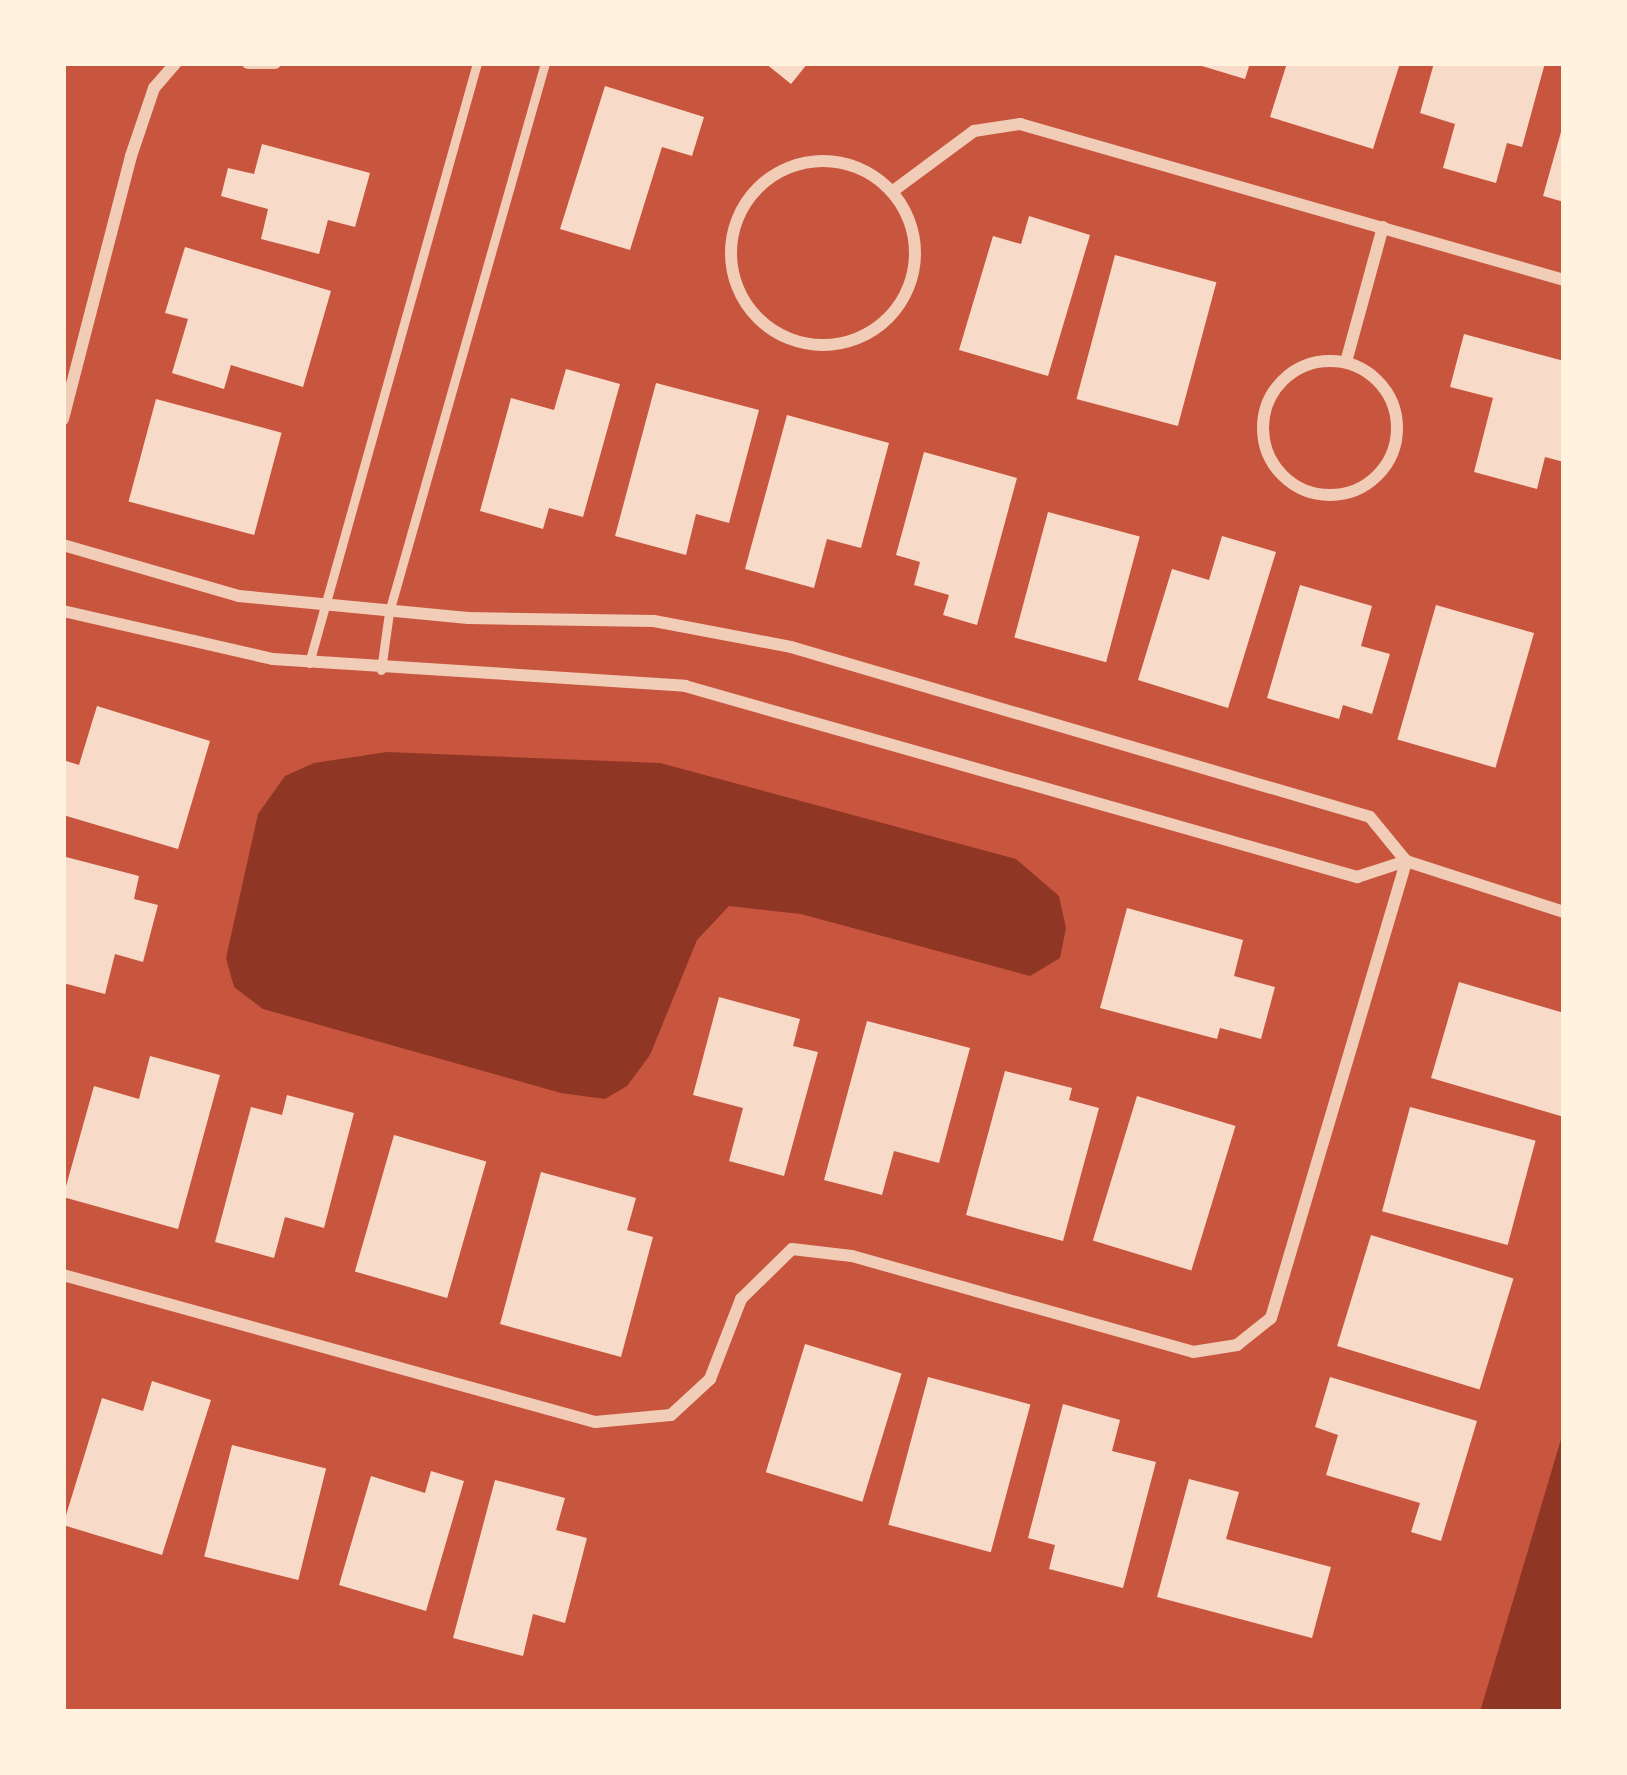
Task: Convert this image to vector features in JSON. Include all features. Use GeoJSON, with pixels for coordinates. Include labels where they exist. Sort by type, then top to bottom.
{"type":"FeatureCollection","features":[{"type":"Feature","properties":{"kind":"street"},"geometry":{"type":"LineString","coordinates":[[63,419],[131,156],[154,88],[176,63]]}},
{"type":"Feature","properties":{"kind":"street"},"geometry":{"type":"LineString","coordinates":[[248,63],[275,63]]}},
{"type":"Feature","properties":{"kind":"street"},"geometry":{"type":"LineString","coordinates":[[893,191],[974,131],[1020,124],[1564,280]]}},
{"type":"Feature","properties":{"kind":"street"},"geometry":{"type":"LineString","coordinates":[[814,160],[857,167],[893,191],[917,250],[897,310],[843,344],[812,346],[756,317],[735,278],[732,235],[761,184],[814,160]]}},
{"type":"Feature","properties":{"kind":"street"},"geometry":{"type":"LineString","coordinates":[[1346,362],[1383,227]]}},
{"type":"Feature","properties":{"kind":"street"},"geometry":{"type":"LineString","coordinates":[[1323,360],[1346,362],[1366,370],[1394,403],[1396,447],[1372,482],[1331,497],[1310,494],[1274,466],[1263,422],[1282,380],[1323,360]]}},
{"type":"Feature","properties":{"kind":"street"},"geometry":{"type":"LineString","coordinates":[[63,545],[180,582],[322,606],[631,619],[791,647],[1370,817],[1406,861],[1564,912]]}},
{"type":"Feature","properties":{"kind":"street"},"geometry":{"type":"LineString","coordinates":[[63,611],[309,663],[685,686],[1357,877],[1406,861]]}},
{"type":"Feature","properties":{"kind":"street"},"geometry":{"type":"LineString","coordinates":[[63,1275],[595,1422],[671,1415],[710,1379],[741,1299],[791,1250],[852,1256],[1192,1352],[1237,1345],[1271,1318],[1406,861]]}},
{"type":"Feature","properties":{"kind":"lane"},"geometry":{"type":"LineString","coordinates":[[309,663],[477,63]]}},
{"type":"Feature","properties":{"kind":"lane"},"geometry":{"type":"LineString","coordinates":[[381,670],[389,612],[545,63]]}},
{"type":"Feature","properties":{"kind":"shaded area"},"geometry":{"type":"Polygon","coordinates":[[[387,752],[660,763],[1016,859],[1059,896],[1066,928],[1060,958],[1030,976],[801,914],[729,906],[697,940],[650,1055],[627,1086],[605,1099],[561,1093],[263,1009],[234,987],[226,958],[258,814],[285,776],[314,763],[387,752]]]}},
{"type":"Feature","properties":{"kind":"shaded area"},"geometry":{"type":"Polygon","coordinates":[[[1564,1429],[1564,1712],[1480,1712],[1564,1429]]]}},
{"type":"Feature","properties":{"kind":"building"},"geometry":{"type":"Polygon","coordinates":[[[765,63],[808,63],[791,84],[765,63]]]}},
{"type":"Feature","properties":{"kind":"building"},"geometry":{"type":"Polygon","coordinates":[[[1192,63],[1250,63],[1245,79],[1192,63]]]}},
{"type":"Feature","properties":{"kind":"building"},"geometry":{"type":"Polygon","coordinates":[[[1287,63],[1400,63],[1373,149],[1270,117],[1287,63]]]}},
{"type":"Feature","properties":{"kind":"building"},"geometry":{"type":"Polygon","coordinates":[[[1434,63],[1545,63],[1522,147],[1507,143],[1496,183],[1443,168],[1455,124],[1420,113],[1434,63]]]}},
{"type":"Feature","properties":{"kind":"building"},"geometry":{"type":"Polygon","coordinates":[[[605,86],[704,117],[692,156],[662,147],[630,250],[560,229],[605,86]]]}},
{"type":"Feature","properties":{"kind":"building"},"geometry":{"type":"Polygon","coordinates":[[[1564,125],[1564,202],[1543,196],[1564,125]]]}},
{"type":"Feature","properties":{"kind":"building"},"geometry":{"type":"Polygon","coordinates":[[[262,144],[370,173],[355,227],[328,220],[319,254],[261,239],[268,209],[221,196],[228,168],[254,174],[262,144]]]}},
{"type":"Feature","properties":{"kind":"building"},"geometry":{"type":"Polygon","coordinates":[[[1029,216],[1090,235],[1048,376],[959,350],[993,236],[1021,244],[1029,216]]]}},
{"type":"Feature","properties":{"kind":"building"},"geometry":{"type":"Polygon","coordinates":[[[185,247],[331,291],[303,387],[231,365],[224,389],[172,373],[188,319],[165,313],[185,247]]]}},
{"type":"Feature","properties":{"kind":"building"},"geometry":{"type":"Polygon","coordinates":[[[1115,255],[1216,282],[1178,426],[1076,399],[1115,255]]]}},
{"type":"Feature","properties":{"kind":"building"},"geometry":{"type":"Polygon","coordinates":[[[1464,334],[1564,361],[1564,462],[1545,457],[1537,489],[1474,472],[1493,398],[1450,387],[1464,334]]]}},
{"type":"Feature","properties":{"kind":"building"},"geometry":{"type":"Polygon","coordinates":[[[566,369],[620,384],[583,517],[549,508],[543,529],[480,511],[511,398],[554,410],[566,369]]]}},
{"type":"Feature","properties":{"kind":"building"},"geometry":{"type":"Polygon","coordinates":[[[656,383],[759,410],[729,523],[696,514],[686,555],[615,536],[656,383]]]}},
{"type":"Feature","properties":{"kind":"building"},"geometry":{"type":"Polygon","coordinates":[[[156,399],[282,433],[254,535],[129,501],[156,399]]]}},
{"type":"Feature","properties":{"kind":"building"},"geometry":{"type":"Polygon","coordinates":[[[787,415],[889,443],[861,548],[827,539],[814,588],[745,569],[787,415]]]}},
{"type":"Feature","properties":{"kind":"building"},"geometry":{"type":"Polygon","coordinates":[[[924,452],[1017,478],[977,625],[943,615],[949,595],[914,585],[920,562],[896,555],[924,452]]]}},
{"type":"Feature","properties":{"kind":"building"},"geometry":{"type":"Polygon","coordinates":[[[1048,512],[1140,537],[1106,662],[1014,638],[1048,512]]]}},
{"type":"Feature","properties":{"kind":"building"},"geometry":{"type":"Polygon","coordinates":[[[1222,536],[1276,552],[1228,708],[1138,680],[1172,569],[1209,580],[1222,536]]]}},
{"type":"Feature","properties":{"kind":"building"},"geometry":{"type":"Polygon","coordinates":[[[1300,585],[1372,606],[1361,646],[1390,654],[1372,714],[1343,705],[1339,719],[1267,698],[1300,585]]]}},
{"type":"Feature","properties":{"kind":"building"},"geometry":{"type":"Polygon","coordinates":[[[1436,605],[1534,633],[1495,768],[1397,740],[1436,605]]]}},
{"type":"Feature","properties":{"kind":"building"},"geometry":{"type":"Polygon","coordinates":[[[97,706],[210,741],[178,849],[63,815],[63,760],[79,765],[97,706]]]}},
{"type":"Feature","properties":{"kind":"building"},"geometry":{"type":"Polygon","coordinates":[[[66,857],[139,876],[134,899],[158,905],[143,962],[115,954],[105,994],[63,983],[66,857]]]}},
{"type":"Feature","properties":{"kind":"building"},"geometry":{"type":"Polygon","coordinates":[[[1127,908],[1243,940],[1234,976],[1275,987],[1261,1039],[1220,1028],[1217,1039],[1100,1008],[1127,908]]]}},
{"type":"Feature","properties":{"kind":"building"},"geometry":{"type":"Polygon","coordinates":[[[1459,982],[1564,1013],[1564,1117],[1431,1078],[1459,982]]]}},
{"type":"Feature","properties":{"kind":"building"},"geometry":{"type":"Polygon","coordinates":[[[719,997],[800,1019],[793,1046],[818,1052],[784,1176],[729,1161],[743,1108],[693,1095],[719,997]]]}},
{"type":"Feature","properties":{"kind":"building"},"geometry":{"type":"Polygon","coordinates":[[[867,1021],[970,1048],[939,1163],[894,1151],[882,1195],[824,1180],[867,1021]]]}},
{"type":"Feature","properties":{"kind":"building"},"geometry":{"type":"Polygon","coordinates":[[[150,1056],[220,1075],[178,1229],[63,1197],[94,1086],[139,1099],[150,1056]]]}},
{"type":"Feature","properties":{"kind":"building"},"geometry":{"type":"Polygon","coordinates":[[[1005,1071],[1072,1088],[1069,1100],[1099,1108],[1063,1241],[966,1215],[1005,1071]]]}},
{"type":"Feature","properties":{"kind":"building"},"geometry":{"type":"Polygon","coordinates":[[[287,1095],[354,1113],[324,1228],[285,1217],[274,1258],[215,1242],[251,1107],[282,1115],[287,1095]]]}},
{"type":"Feature","properties":{"kind":"building"},"geometry":{"type":"Polygon","coordinates":[[[1137,1096],[1235,1126],[1191,1271],[1093,1240],[1137,1096]]]}},
{"type":"Feature","properties":{"kind":"building"},"geometry":{"type":"Polygon","coordinates":[[[1410,1107],[1536,1141],[1508,1245],[1382,1211],[1410,1107]]]}},
{"type":"Feature","properties":{"kind":"building"},"geometry":{"type":"Polygon","coordinates":[[[394,1135],[486,1161],[447,1298],[355,1271],[394,1135]]]}},
{"type":"Feature","properties":{"kind":"building"},"geometry":{"type":"Polygon","coordinates":[[[541,1172],[636,1198],[627,1230],[653,1237],[621,1357],[500,1324],[541,1172]]]}},
{"type":"Feature","properties":{"kind":"building"},"geometry":{"type":"Polygon","coordinates":[[[1371,1235],[1513,1279],[1480,1389],[1337,1346],[1371,1235]]]}},
{"type":"Feature","properties":{"kind":"building"},"geometry":{"type":"Polygon","coordinates":[[[805,1344],[902,1374],[862,1502],[766,1472],[805,1344]]]}},
{"type":"Feature","properties":{"kind":"building"},"geometry":{"type":"Polygon","coordinates":[[[928,1377],[1030,1404],[991,1552],[888,1525],[928,1377]]]}},
{"type":"Feature","properties":{"kind":"building"},"geometry":{"type":"Polygon","coordinates":[[[1330,1377],[1477,1421],[1441,1541],[1411,1532],[1420,1503],[1326,1475],[1338,1435],[1315,1427],[1330,1377]]]}},
{"type":"Feature","properties":{"kind":"building"},"geometry":{"type":"Polygon","coordinates":[[[152,1381],[211,1400],[162,1555],[63,1525],[102,1398],[143,1411],[152,1381]]]}},
{"type":"Feature","properties":{"kind":"building"},"geometry":{"type":"Polygon","coordinates":[[[1063,1404],[1120,1420],[1112,1451],[1156,1462],[1123,1588],[1049,1569],[1055,1545],[1028,1538],[1063,1404]]]}},
{"type":"Feature","properties":{"kind":"building"},"geometry":{"type":"Polygon","coordinates":[[[232,1445],[326,1468],[298,1580],[204,1557],[232,1445]]]}},
{"type":"Feature","properties":{"kind":"building"},"geometry":{"type":"Polygon","coordinates":[[[431,1471],[464,1481],[426,1611],[339,1585],[371,1476],[425,1493],[431,1471]]]}},
{"type":"Feature","properties":{"kind":"building"},"geometry":{"type":"Polygon","coordinates":[[[1189,1479],[1239,1492],[1226,1539],[1331,1567],[1312,1638],[1157,1597],[1189,1479]]]}},
{"type":"Feature","properties":{"kind":"building"},"geometry":{"type":"Polygon","coordinates":[[[495,1480],[565,1498],[556,1530],[587,1538],[565,1623],[533,1614],[523,1656],[453,1638],[495,1480]]]}}]}
